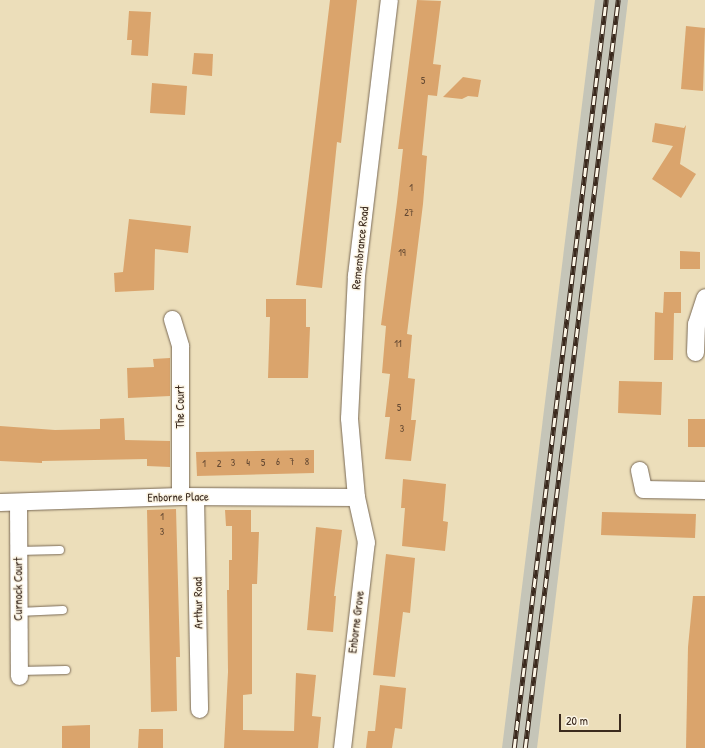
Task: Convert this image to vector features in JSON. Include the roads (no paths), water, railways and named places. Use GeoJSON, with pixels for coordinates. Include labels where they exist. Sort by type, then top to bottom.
{"type":"FeatureCollection","features":[{"type":"Feature","properties":{"kind":"street","name":"Remembrance Road"},"geometry":{"type":"LineString","coordinates":[[356,497],[349,418],[356,275],[389,0]]}},
{"type":"Feature","properties":{"kind":"street"},"geometry":{"type":"LineString","coordinates":[[695,352],[696,324],[705,297]]}},
{"type":"Feature","properties":{"kind":"street","name":"The Court"},"geometry":{"type":"LineString","coordinates":[[172,319],[180,346],[187,496]]}},
{"type":"Feature","properties":{"kind":"street"},"geometry":{"type":"LineString","coordinates":[[639,470],[643,489],[705,490]]}},
{"type":"Feature","properties":{"kind":"street","name":"Enborne Place"},"geometry":{"type":"LineString","coordinates":[[0,502],[187,496],[356,497]]}},
{"type":"Feature","properties":{"kind":"street","name":"Arthur Road"},"geometry":{"type":"LineString","coordinates":[[187,496],[199,709]]}},
{"type":"Feature","properties":{"kind":"street","name":"Enborne Grove"},"geometry":{"type":"LineString","coordinates":[[342,748],[366,542],[356,497]]}},
{"type":"Feature","properties":{"kind":"street","name":"Curnock Court"},"geometry":{"type":"LineString","coordinates":[[18,502],[19,673]]}},
{"type":"Feature","properties":{"kind":"lane"},"geometry":{"type":"LineString","coordinates":[[18,551],[60,550]]}},
{"type":"Feature","properties":{"kind":"lane"},"geometry":{"type":"LineString","coordinates":[[18,612],[63,610]]}},
{"type":"Feature","properties":{"kind":"lane"},"geometry":{"type":"LineString","coordinates":[[19,673],[66,670]]}},
{"type":"Feature","properties":{"kind":"railway"},"geometry":{"type":"LineString","coordinates":[[514,748],[606,0]]}},
{"type":"Feature","properties":{"kind":"railway"},"geometry":{"type":"LineString","coordinates":[[525,748],[618,0]]}}]}
